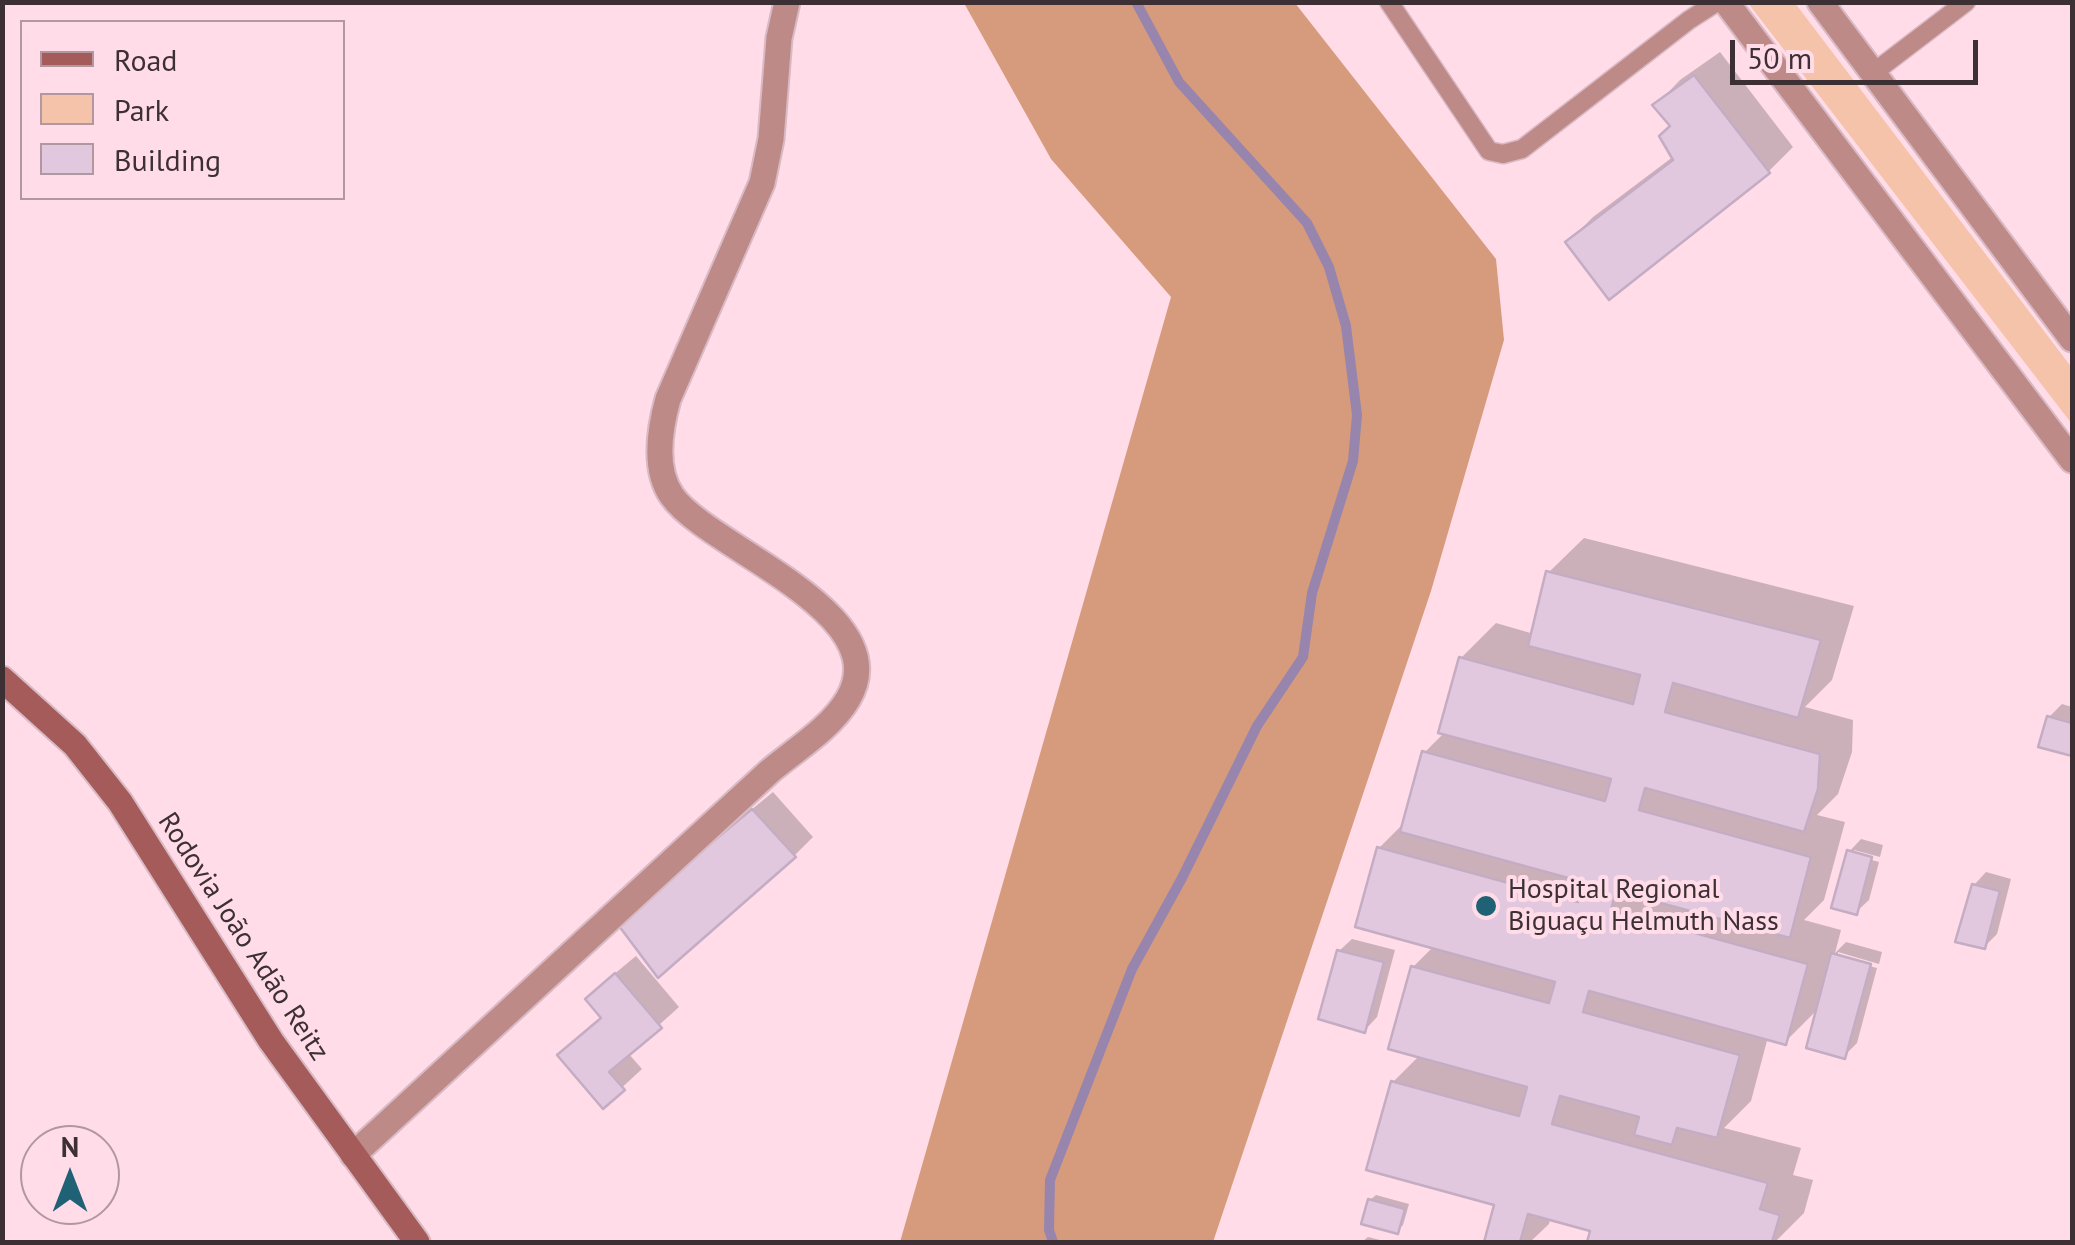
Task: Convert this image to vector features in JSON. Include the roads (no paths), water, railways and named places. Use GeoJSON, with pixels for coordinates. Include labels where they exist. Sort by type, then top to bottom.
{"type":"FeatureCollection","features":[{"type":"Feature","properties":{"kind":"main road","name":"Rodovia João Adão Reitz"},"geometry":{"type":"LineString","coordinates":[[2,679],[74,745],[120,802],[211,950],[417,1242]]}},
{"type":"Feature","properties":{"kind":"street"},"geometry":{"type":"LineString","coordinates":[[353,1155],[839,712],[850,696],[857,672],[837,621],[762,561],[690,515],[670,494],[658,433],[668,399],[762,183],[771,139],[779,38],[786,2]]}},
{"type":"Feature","properties":{"kind":"street"},"geometry":{"type":"LineString","coordinates":[[1726,2],[2072,460]]}},
{"type":"Feature","properties":{"kind":"street"},"geometry":{"type":"LineString","coordinates":[[1820,2],[2072,339]]}},
{"type":"Feature","properties":{"kind":"lane"},"geometry":{"type":"LineString","coordinates":[[1388,2],[1489,151],[1503,154],[1522,149],[1717,2]]}},
{"type":"Feature","properties":{"kind":"lane"},"geometry":{"type":"LineString","coordinates":[[1873,73],[1966,2]]}},
{"type":"Feature","properties":{"kind":"waterway"},"geometry":{"type":"LineString","coordinates":[[1053,1242],[1049,1230],[1050,1180],[1132,969],[1257,726],[1303,657],[1312,593],[1353,461],[1357,415],[1346,326],[1329,267],[1307,223],[1179,82],[1136,2]]}},
{"type":"Feature","properties":{"kind":"place","name":"Hospital Regional Biguaçu Helmuth Nass"},"geometry":{"type":"Point","coordinates":[1486,906]}}]}
